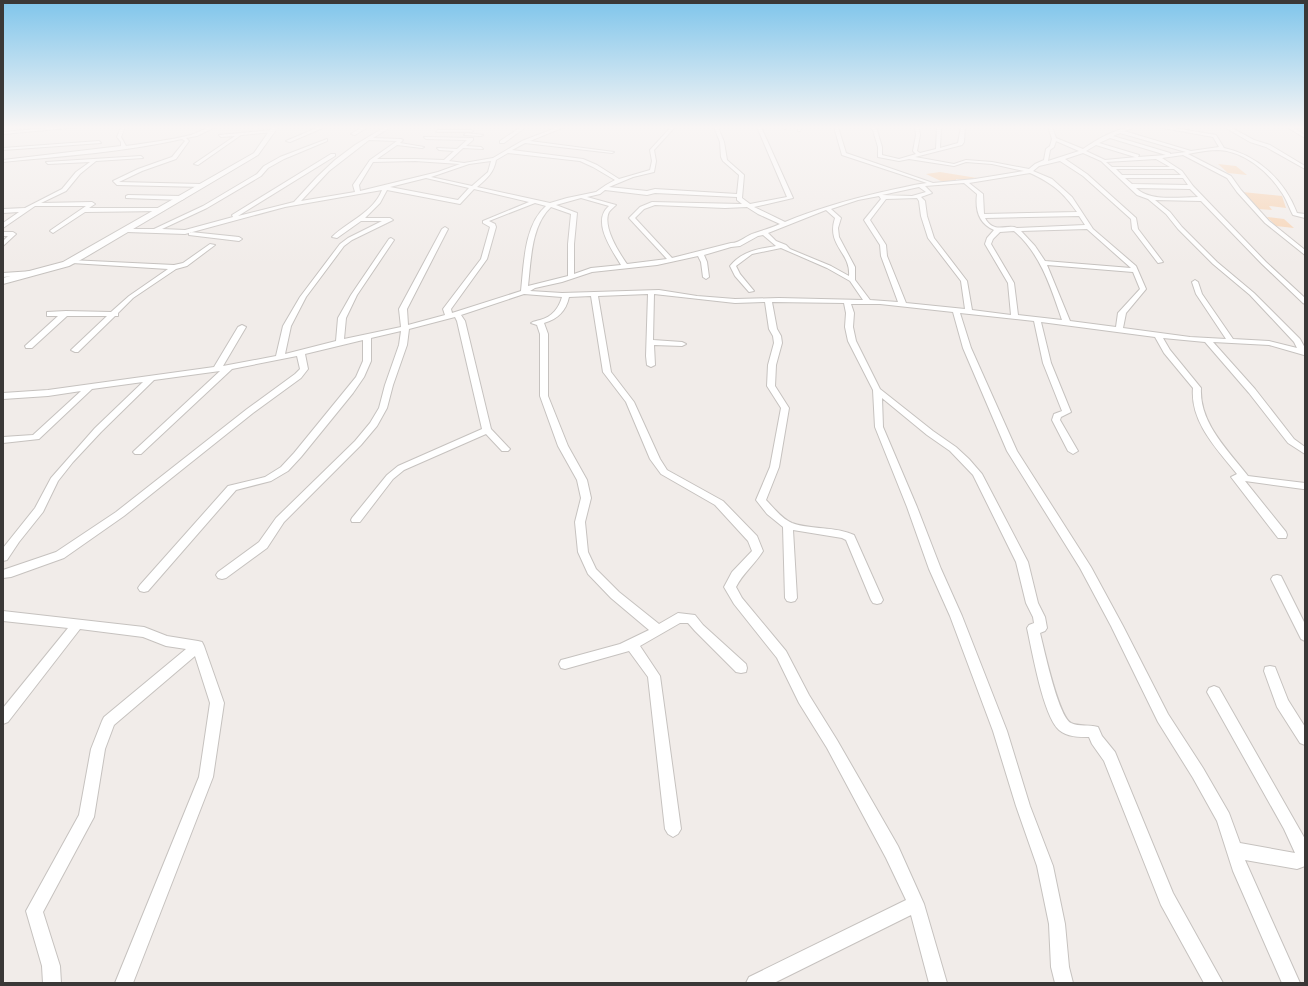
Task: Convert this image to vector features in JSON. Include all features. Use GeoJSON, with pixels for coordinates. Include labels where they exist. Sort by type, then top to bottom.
{"type":"FeatureCollection","features":[{"type":"Feature","properties":{"kind":"street"},"geometry":{"type":"LineString","coordinates":[[3,226],[24,210],[64,190],[78,173]]}},
{"type":"Feature","properties":{"kind":"street"},"geometry":{"type":"LineString","coordinates":[[134,173],[116,182],[201,186]]}},
{"type":"Feature","properties":{"kind":"street"},"geometry":{"type":"LineString","coordinates":[[3,281],[39,272],[72,261],[223,173]]}},
{"type":"Feature","properties":{"kind":"street"},"geometry":{"type":"LineString","coordinates":[[154,231],[205,207],[261,173]]}},
{"type":"Feature","properties":{"kind":"street"},"geometry":{"type":"LineString","coordinates":[[225,222],[304,173]]}},
{"type":"Feature","properties":{"kind":"street"},"geometry":{"type":"LineString","coordinates":[[295,204],[324,173]]}},
{"type":"Feature","properties":{"kind":"street"},"geometry":{"type":"LineString","coordinates":[[358,194],[356,185],[364,173]]}},
{"type":"Feature","properties":{"kind":"street"},"geometry":{"type":"LineString","coordinates":[[185,232],[285,205],[358,194],[385,188],[436,173]]}},
{"type":"Feature","properties":{"kind":"street"},"geometry":{"type":"LineString","coordinates":[[385,188],[460,202],[466,192],[481,182],[488,173]]}},
{"type":"Feature","properties":{"kind":"street"},"geometry":{"type":"LineString","coordinates":[[607,173],[620,181]]}},
{"type":"Feature","properties":{"kind":"street"},"geometry":{"type":"LineString","coordinates":[[524,292],[528,262],[537,221],[545,209],[549,206],[578,197],[598,194],[602,188],[637,174],[644,173]]}},
{"type":"Feature","properties":{"kind":"street"},"geometry":{"type":"LineString","coordinates":[[740,173],[742,175],[739,199],[748,206],[784,224]]}},
{"type":"Feature","properties":{"kind":"street"},"geometry":{"type":"LineString","coordinates":[[671,260],[632,218],[634,215],[648,204],[748,206],[790,198],[779,173]]}},
{"type":"Feature","properties":{"kind":"street"},"geometry":{"type":"LineString","coordinates":[[902,173],[935,184]]}},
{"type":"Feature","properties":{"kind":"street"},"geometry":{"type":"LineString","coordinates":[[738,245],[756,234],[764,233],[809,214],[857,199],[921,186],[1005,177],[1022,173]]}},
{"type":"Feature","properties":{"kind":"street"},"geometry":{"type":"LineString","coordinates":[[1034,173],[1050,180],[1070,198],[1088,227],[1116,250],[1135,270],[1143,289],[1122,313],[1119,330]]}},
{"type":"Feature","properties":{"kind":"street"},"geometry":{"type":"LineString","coordinates":[[1082,173],[1134,219],[1135,229],[1160,262]]}},
{"type":"Feature","properties":{"kind":"street"},"geometry":{"type":"LineString","coordinates":[[1117,173],[1139,194],[1150,198],[1203,199]]}},
{"type":"Feature","properties":{"kind":"street"},"geometry":{"type":"LineString","coordinates":[[1181,173],[1190,187],[1264,263],[1305,302]]}},
{"type":"Feature","properties":{"kind":"street"},"geometry":{"type":"LineString","coordinates":[[1221,173],[1229,177],[1234,182],[1239,191],[1267,222],[1305,253]]}},
{"type":"Feature","properties":{"kind":"street"},"geometry":{"type":"LineString","coordinates":[[1268,173],[1284,191],[1295,214],[1305,216]]}},
{"type":"Feature","properties":{"kind":"street"},"geometry":{"type":"LineString","coordinates":[[426,176],[441,181],[535,201],[549,206],[559,207],[574,213],[571,244],[571,277]]}},
{"type":"Feature","properties":{"kind":"street"},"geometry":{"type":"LineString","coordinates":[[1121,176],[1185,177]]}},
{"type":"Feature","properties":{"kind":"street"},"geometry":{"type":"LineString","coordinates":[[965,182],[980,194],[978,200],[984,222],[988,226],[998,230],[1014,228],[1088,227]]}},
{"type":"Feature","properties":{"kind":"street"},"geometry":{"type":"LineString","coordinates":[[870,197],[904,199],[919,198],[929,193],[921,186]]}},
{"type":"Feature","properties":{"kind":"street"},"geometry":{"type":"LineString","coordinates":[[1131,186],[1190,187]]}},
{"type":"Feature","properties":{"kind":"street"},"geometry":{"type":"LineString","coordinates":[[335,237],[359,219],[378,201],[384,194],[385,188]]}},
{"type":"Feature","properties":{"kind":"street"},"geometry":{"type":"LineString","coordinates":[[602,188],[647,193],[654,191],[740,196]]}},
{"type":"Feature","properties":{"kind":"street"},"geometry":{"type":"LineString","coordinates":[[578,197],[614,205],[607,211],[604,219],[608,235],[625,267]]}},
{"type":"Feature","properties":{"kind":"street"},"geometry":{"type":"LineString","coordinates":[[128,198],[182,198]]}},
{"type":"Feature","properties":{"kind":"street"},"geometry":{"type":"LineString","coordinates":[[884,198],[867,220],[883,245],[884,256],[903,305]]}},
{"type":"Feature","properties":{"kind":"street"},"geometry":{"type":"LineString","coordinates":[[919,198],[922,201],[924,216],[931,238],[964,281],[969,312]]}},
{"type":"Feature","properties":{"kind":"street"},"geometry":{"type":"LineString","coordinates":[[1150,198],[1168,213],[1180,228],[1215,263],[1252,294],[1297,341],[1305,353]]}},
{"type":"Feature","properties":{"kind":"street"},"geometry":{"type":"LineString","coordinates":[[505,449],[487,430],[461,321],[447,309],[484,259],[493,227],[493,225],[485,222],[535,201]]}},
{"type":"Feature","properties":{"kind":"street"},"geometry":{"type":"LineString","coordinates":[[33,205],[92,204],[53,231]]}},
{"type":"Feature","properties":{"kind":"street"},"geometry":{"type":"LineString","coordinates":[[828,209],[838,218],[835,228],[836,237],[849,259],[853,275],[852,280]]}},
{"type":"Feature","properties":{"kind":"street"},"geometry":{"type":"LineString","coordinates":[[3,211],[24,210]]}},
{"type":"Feature","properties":{"kind":"street"},"geometry":{"type":"LineString","coordinates":[[84,210],[161,210]]}},
{"type":"Feature","properties":{"kind":"street"},"geometry":{"type":"LineString","coordinates":[[983,216],[1080,214]]}},
{"type":"Feature","properties":{"kind":"street"},"geometry":{"type":"LineString","coordinates":[[280,358],[287,326],[303,297],[342,245],[350,239],[390,220],[359,219]]}},
{"type":"Feature","properties":{"kind":"street"},"geometry":{"type":"LineString","coordinates":[[3,221],[10,221]]}},
{"type":"Feature","properties":{"kind":"street"},"geometry":{"type":"LineString","coordinates":[[1014,228],[1024,236],[1043,263],[1067,323]]}},
{"type":"Feature","properties":{"kind":"street"},"geometry":{"type":"LineString","coordinates":[[222,575],[263,545],[280,520],[358,443],[374,424],[383,408],[403,345],[405,329],[403,309],[445,229]]}},
{"type":"Feature","properties":{"kind":"street"},"geometry":{"type":"LineString","coordinates":[[127,230],[185,232],[239,238]]}},
{"type":"Feature","properties":{"kind":"street"},"geometry":{"type":"LineString","coordinates":[[998,230],[990,238],[988,244],[990,252],[1010,280],[1013,291],[1015,317]]}},
{"type":"Feature","properties":{"kind":"street"},"geometry":{"type":"LineString","coordinates":[[764,233],[774,242],[784,246],[788,250],[829,267],[852,280],[868,302]]}},
{"type":"Feature","properties":{"kind":"street"},"geometry":{"type":"LineString","coordinates":[[3,234],[13,234],[3,244]]}},
{"type":"Feature","properties":{"kind":"street"},"geometry":{"type":"LineString","coordinates":[[340,342],[342,318],[354,295],[391,240]]}},
{"type":"Feature","properties":{"kind":"street"},"geometry":{"type":"LineString","coordinates":[[72,261],[174,267],[185,265],[212,245]]}},
{"type":"Feature","properties":{"kind":"street"},"geometry":{"type":"LineString","coordinates":[[3,396],[89,388],[229,367],[301,354],[340,342],[405,329],[524,292],[533,286],[560,281],[591,270],[625,267],[671,260],[700,254],[731,245],[738,245],[750,252]]}},
{"type":"Feature","properties":{"kind":"street"},"geometry":{"type":"LineString","coordinates":[[751,290],[737,275],[733,266],[741,257],[750,252],[784,246]]}},
{"type":"Feature","properties":{"kind":"street"},"geometry":{"type":"LineString","coordinates":[[700,254],[704,262],[706,277]]}},
{"type":"Feature","properties":{"kind":"street"},"geometry":{"type":"LineString","coordinates":[[1043,263],[1135,270]]}},
{"type":"Feature","properties":{"kind":"street"},"geometry":{"type":"LineString","coordinates":[[75,350],[115,314],[131,297],[174,267]]}},
{"type":"Feature","properties":{"kind":"street"},"geometry":{"type":"LineString","coordinates":[[3,275],[39,272]]}},
{"type":"Feature","properties":{"kind":"street"},"geometry":{"type":"LineString","coordinates":[[1195,282],[1199,294],[1230,341]]}},
{"type":"Feature","properties":{"kind":"street"},"geometry":{"type":"LineString","coordinates":[[524,292],[534,294],[594,295],[651,292],[735,300],[868,302],[1015,317],[1207,340],[1270,343],[1305,353]]}},
{"type":"Feature","properties":{"kind":"street"},"geometry":{"type":"LineString","coordinates":[[651,292],[649,348],[651,365]]}},
{"type":"Feature","properties":{"kind":"street"},"geometry":{"type":"LineString","coordinates":[[566,295],[564,306],[560,313],[537,323],[544,334],[544,396],[563,446],[582,480],[586,498],[580,522],[583,552],[592,571],[615,595],[658,630]]}},
{"type":"Feature","properties":{"kind":"street"},"geometry":{"type":"LineString","coordinates":[[594,295],[596,320],[604,354],[606,372],[630,402],[655,459],[664,472],[718,503],[753,538],[758,551],[736,575],[730,587],[738,601],[782,655],[804,699],[832,744],[892,852],[916,904],[938,983]]}},
{"type":"Feature","properties":{"kind":"street"},"geometry":{"type":"LineString","coordinates":[[768,300],[773,329],[777,336],[778,343],[772,365],[771,386],[785,408],[777,454],[766,491],[761,500],[771,512],[788,526],[844,535],[850,538],[878,600]]}},
{"type":"Feature","properties":{"kind":"street"},"geometry":{"type":"LineString","coordinates":[[847,301],[850,313],[849,327],[852,341],[862,365],[877,390],[957,453],[977,474],[1022,562],[1032,603],[1039,617],[1041,628],[1033,628],[1040,658],[1057,715],[1063,725],[1073,730],[1093,731],[1097,740],[1110,757],[1167,899],[1214,983]]}},
{"type":"Feature","properties":{"kind":"street"},"geometry":{"type":"LineString","coordinates":[[956,311],[966,348],[1012,451],[1085,567],[1117,626],[1163,718],[1198,773],[1224,818],[1241,872],[1291,983]]}},
{"type":"Feature","properties":{"kind":"street"},"geometry":{"type":"LineString","coordinates":[[29,346],[66,313]]}},
{"type":"Feature","properties":{"kind":"street"},"geometry":{"type":"LineString","coordinates":[[50,314],[115,314]]}},
{"type":"Feature","properties":{"kind":"street"},"geometry":{"type":"LineString","coordinates":[[1037,320],[1047,363],[1067,412],[1057,416],[1056,420],[1073,451]]}},
{"type":"Feature","properties":{"kind":"street"},"geometry":{"type":"LineString","coordinates":[[216,369],[242,327]]}},
{"type":"Feature","properties":{"kind":"street"},"geometry":{"type":"LineString","coordinates":[[1158,335],[1167,351],[1197,388],[1196,400],[1199,411],[1213,438],[1244,477]]}},
{"type":"Feature","properties":{"kind":"street"},"geometry":{"type":"LineString","coordinates":[[144,588],[232,488],[267,479],[285,468],[294,460],[322,424],[347,396],[365,368],[368,354],[367,336]]}},
{"type":"Feature","properties":{"kind":"street"},"geometry":{"type":"LineString","coordinates":[[1207,340],[1252,391],[1291,441],[1305,451]]}},
{"type":"Feature","properties":{"kind":"street"},"geometry":{"type":"LineString","coordinates":[[650,342],[682,344]]}},
{"type":"Feature","properties":{"kind":"street"},"geometry":{"type":"LineString","coordinates":[[3,574],[7,574],[60,555],[120,514],[250,411],[298,376],[304,369],[301,354]]}},
{"type":"Feature","properties":{"kind":"street"},"geometry":{"type":"LineString","coordinates":[[138,452],[229,367]]}},
{"type":"Feature","properties":{"kind":"street"},"geometry":{"type":"LineString","coordinates":[[3,557],[15,539],[39,510],[54,480],[70,460],[150,379]]}},
{"type":"Feature","properties":{"kind":"street"},"geometry":{"type":"LineString","coordinates":[[3,440],[36,437],[89,388]]}},
{"type":"Feature","properties":{"kind":"street"},"geometry":{"type":"LineString","coordinates":[[877,390],[879,427],[935,568],[956,616],[1000,731],[1023,806],[1045,866],[1058,924],[1060,967],[1064,983]]}},
{"type":"Feature","properties":{"kind":"street"},"geometry":{"type":"LineString","coordinates":[[356,520],[390,477],[401,468],[487,430]]}},
{"type":"Feature","properties":{"kind":"street"},"geometry":{"type":"LineString","coordinates":[[1282,535],[1236,477],[1304,486]]}},
{"type":"Feature","properties":{"kind":"street"},"geometry":{"type":"LineString","coordinates":[[788,526],[791,598]]}},
{"type":"Feature","properties":{"kind":"street"},"geometry":{"type":"LineString","coordinates":[[1277,579],[1305,636]]}},
{"type":"Feature","properties":{"kind":"street"},"geometry":{"type":"LineString","coordinates":[[3,616],[144,632],[166,641],[198,646]]}},
{"type":"Feature","properties":{"kind":"street"},"geometry":{"type":"LineString","coordinates":[[565,664],[614,651],[631,644],[678,618],[691,618],[699,628],[742,668]]}},
{"type":"Feature","properties":{"kind":"street"},"geometry":{"type":"LineString","coordinates":[[3,718],[77,625]]}},
{"type":"Feature","properties":{"kind":"street"},"geometry":{"type":"LineString","coordinates":[[631,644],[654,676],[673,829]]}},
{"type":"Feature","properties":{"kind":"street"},"geometry":{"type":"LineString","coordinates":[[52,983],[52,966],[44,946],[34,912],[86,817],[98,749],[109,721],[198,646]]}},
{"type":"Feature","properties":{"kind":"street"},"geometry":{"type":"LineString","coordinates":[[124,983],[206,777],[217,703],[198,646]]}},
{"type":"Feature","properties":{"kind":"street"},"geometry":{"type":"LineString","coordinates":[[1270,671],[1282,703],[1305,739]]}},
{"type":"Feature","properties":{"kind":"street"},"geometry":{"type":"LineString","coordinates":[[1214,692],[1289,824],[1301,847],[1304,858],[1297,861],[1234,850]]}},
{"type":"Feature","properties":{"kind":"street"},"geometry":{"type":"LineString","coordinates":[[755,983],[916,904]]}},
{"type":"Feature","properties":{"kind":"shaded area"},"geometry":{"type":"Polygon","coordinates":[[[946,173],[977,178],[963,180],[956,179],[943,182],[926,174],[946,173]]]}},
{"type":"Feature","properties":{"kind":"shaded area"},"geometry":{"type":"Polygon","coordinates":[[[1228,173],[1245,173],[1247,175],[1228,173]]]}},
{"type":"Feature","properties":{"kind":"shaded area"},"geometry":{"type":"Polygon","coordinates":[[[1242,192],[1282,196],[1286,208],[1269,206],[1272,210],[1259,209],[1242,192]]]}},
{"type":"Feature","properties":{"kind":"shaded area"},"geometry":{"type":"Polygon","coordinates":[[[1267,217],[1284,219],[1294,228],[1276,226],[1267,217]]]}}]}
